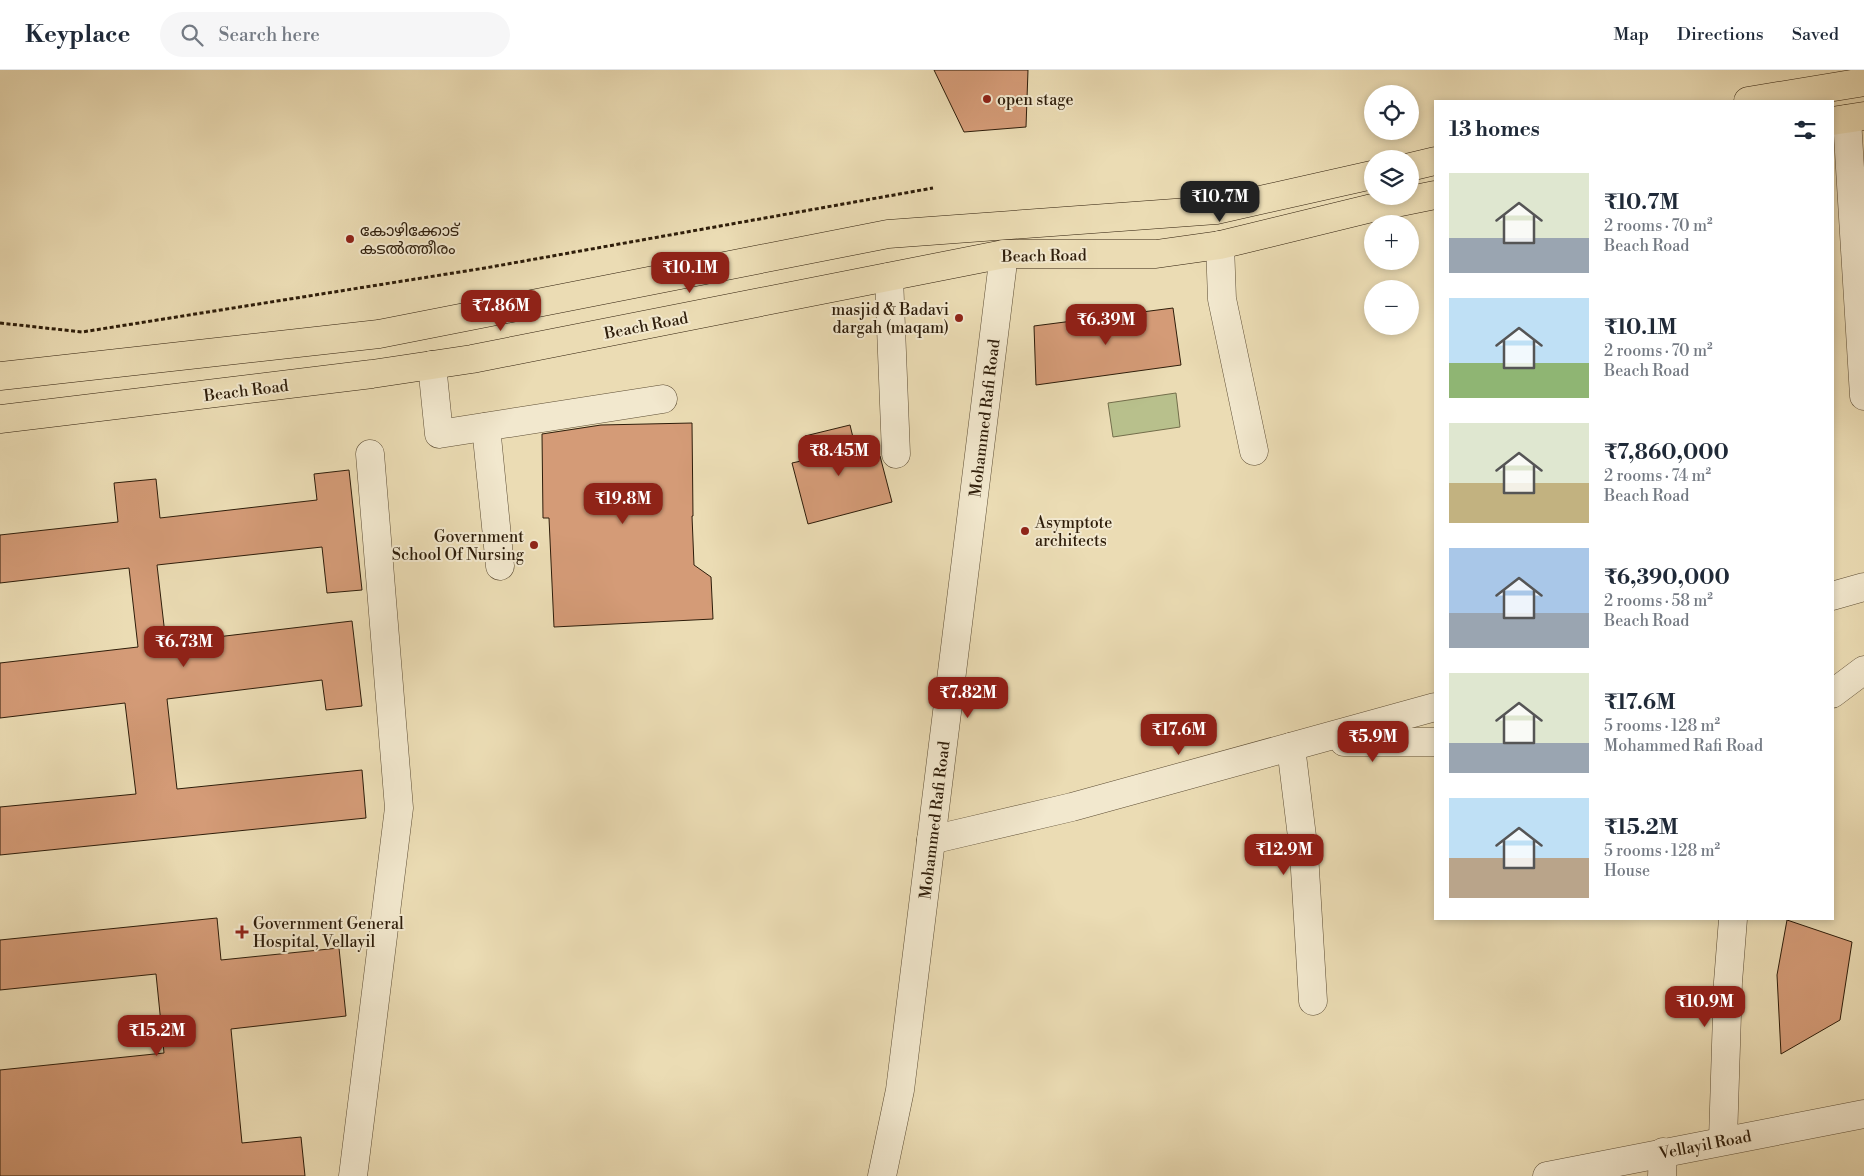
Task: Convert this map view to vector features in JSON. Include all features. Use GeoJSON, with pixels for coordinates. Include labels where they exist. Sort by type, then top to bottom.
{"type":"FeatureCollection","features":[{"type":"Feature","properties":{"kind":"main road"},"geometry":{"type":"LineString","coordinates":[[1754,100],[1864,82]]}},
{"type":"Feature","properties":{"kind":"main road"},"geometry":{"type":"LineString","coordinates":[[1419,165],[1434,161]]}},
{"type":"Feature","properties":{"kind":"main road","name":"Beach Road"},"geometry":{"type":"LineString","coordinates":[[0,376],[380,334],[888,234],[1216,210],[1364,177]]}},
{"type":"Feature","properties":{"kind":"main road","name":"Beach Road"},"geometry":{"type":"LineString","coordinates":[[0,419],[472,359],[1004,254],[1156,254],[1220,245],[1376,207],[1434,195]]}},
{"type":"Feature","properties":{"kind":"street"},"geometry":{"type":"LineString","coordinates":[[1848,119],[1864,396]]}},
{"type":"Feature","properties":{"kind":"street"},"geometry":{"type":"LineString","coordinates":[[1220,245],[1222,299],[1254,451]]}},
{"type":"Feature","properties":{"kind":"street","name":"Mohammed Rafi Road"},"geometry":{"type":"LineString","coordinates":[[882,1176],[900,1090],[1004,254]]}},
{"type":"Feature","properties":{"kind":"street"},"geometry":{"type":"LineString","coordinates":[[889,277],[896,454]]}},
{"type":"Feature","properties":{"kind":"street"},"geometry":{"type":"LineString","coordinates":[[432,365],[439,434],[663,399]]}},
{"type":"Feature","properties":{"kind":"street"},"geometry":{"type":"LineString","coordinates":[[486,427],[500,566]]}},
{"type":"Feature","properties":{"kind":"street"},"geometry":{"type":"LineString","coordinates":[[353,1176],[400,808],[370,454]]}},
{"type":"Feature","properties":{"kind":"street"},"geometry":{"type":"LineString","coordinates":[[1834,595],[1864,587]]}},
{"type":"Feature","properties":{"kind":"street"},"geometry":{"type":"LineString","coordinates":[[1834,692],[1864,670]]}},
{"type":"Feature","properties":{"kind":"street"},"geometry":{"type":"LineString","coordinates":[[931,840],[1072,806],[1434,707]]}},
{"type":"Feature","properties":{"kind":"street"},"geometry":{"type":"LineString","coordinates":[[1301,745],[1434,742]]}},
{"type":"Feature","properties":{"kind":"street"},"geometry":{"type":"LineString","coordinates":[[1301,745],[1304,853],[1313,1001]]}},
{"type":"Feature","properties":{"kind":"street"},"geometry":{"type":"LineString","coordinates":[[1723,1140],[1728,982],[1733,920]]}},
{"type":"Feature","properties":{"kind":"street","name":"Vellayil Road"},"geometry":{"type":"LineString","coordinates":[[1547,1176],[1662,1164],[1723,1140],[1864,1114]]}},
{"type":"Feature","properties":{"kind":"path"},"geometry":{"type":"LineString","coordinates":[[0,323],[82,332],[485,268],[933,188]]}},
{"type":"Feature","properties":{"kind":"green space"},"geometry":{"type":"Polygon","coordinates":[[[1176,393],[1180,427],[1113,437],[1108,403],[1176,393]]]}},
{"type":"Feature","properties":{"kind":"building","name":"open stage"},"geometry":{"type":"Polygon","coordinates":[[[934,70],[1028,70],[1026,127],[964,132],[934,70]]]}},
{"type":"Feature","properties":{"kind":"building"},"geometry":{"type":"Polygon","coordinates":[[[1173,308],[1181,365],[1036,385],[1034,326],[1173,308]]]}},
{"type":"Feature","properties":{"kind":"building"},"geometry":{"type":"Polygon","coordinates":[[[692,423],[694,565],[711,577],[713,619],[554,627],[549,518],[543,518],[542,434],[601,425],[692,423]]]}},
{"type":"Feature","properties":{"kind":"building"},"geometry":{"type":"Polygon","coordinates":[[[850,425],[857,454],[880,456],[892,502],[808,524],[792,463],[810,459],[805,436],[850,425]]]}},
{"type":"Feature","properties":{"kind":"building"},"geometry":{"type":"Polygon","coordinates":[[[349,470],[362,590],[327,593],[322,547],[157,565],[166,643],[352,621],[362,706],[326,710],[322,680],[167,699],[177,789],[362,770],[366,818],[0,855],[0,807],[136,794],[125,703],[0,718],[0,663],[138,647],[129,568],[0,583],[0,535],[118,522],[114,483],[156,479],[160,518],[317,500],[314,474],[349,470]]]}},
{"type":"Feature","properties":{"kind":"building"},"geometry":{"type":"Polygon","coordinates":[[[217,918],[221,960],[339,948],[346,1016],[231,1029],[242,1143],[301,1137],[305,1176],[0,1176],[0,1070],[164,1053],[156,974],[0,990],[0,940],[217,918]]]}},
{"type":"Feature","properties":{"kind":"building"},"geometry":{"type":"Polygon","coordinates":[[[1787,920],[1852,942],[1840,1020],[1781,1054],[1777,975],[1787,920]]]}},
{"type":"Feature","properties":{"kind":"place","name":"open stage"},"geometry":{"type":"Point","coordinates":[987,99]}},
{"type":"Feature","properties":{"kind":"place","name":"കോഴിക്കോട് കടൽത്തീരം"},"geometry":{"type":"Point","coordinates":[350,239]}},
{"type":"Feature","properties":{"kind":"place","name":"masjid & Badavi dargah (maqam)"},"geometry":{"type":"Point","coordinates":[959,318]}},
{"type":"Feature","properties":{"kind":"place","name":"Asymptote architects"},"geometry":{"type":"Point","coordinates":[1025,531]}},
{"type":"Feature","properties":{"kind":"place","name":"Government School Of Nursing"},"geometry":{"type":"Point","coordinates":[534,545]}},
{"type":"Feature","properties":{"kind":"place","name":"Government General Hospital, Vellayil"},"geometry":{"type":"Point","coordinates":[242,932]}}]}
